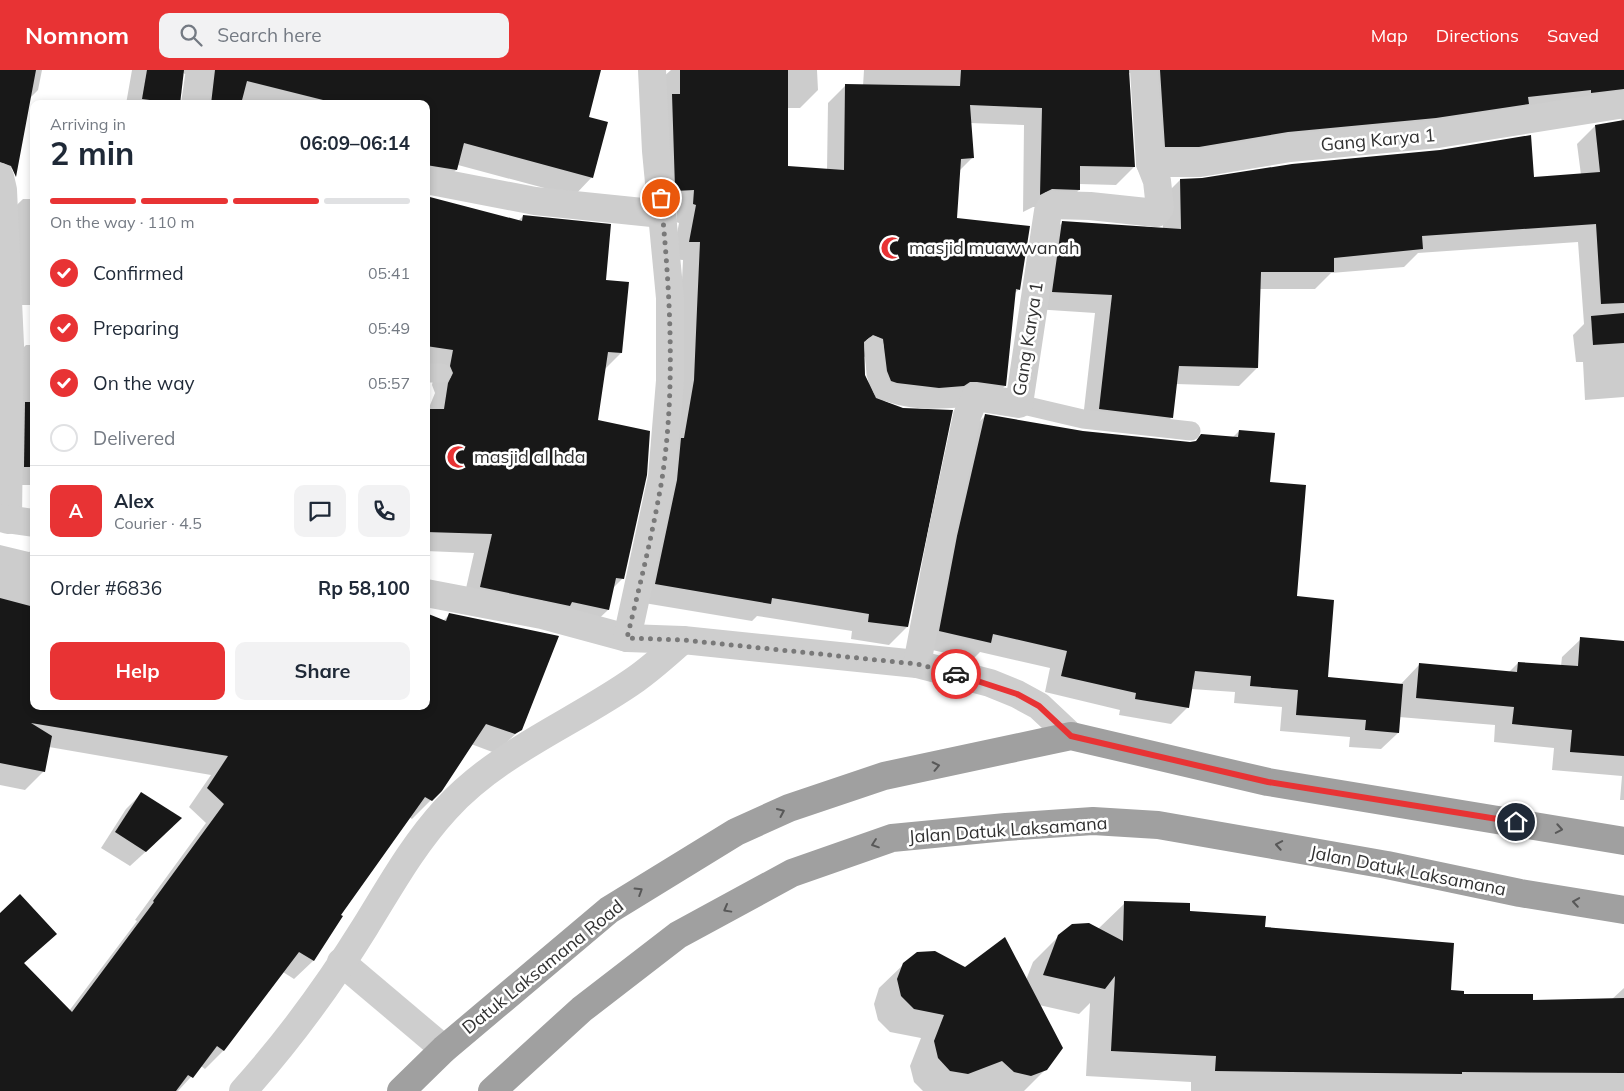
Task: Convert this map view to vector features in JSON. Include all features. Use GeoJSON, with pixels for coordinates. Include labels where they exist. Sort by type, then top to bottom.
{"type":"FeatureCollection","features":[{"type":"Feature","properties":{"kind":"highway","name":"Datuk Laksamana Road"},"geometry":{"type":"LineString","coordinates":[[401,1091],[444,1049],[609,910],[736,832],[789,808],[884,776],[1071,736],[1268,782],[1624,841]]}},
{"type":"Feature","properties":{"kind":"highway","name":"Jalan Datuk Laksamana"},"geometry":{"type":"LineString","coordinates":[[492,1091],[582,1008],[678,936],[792,873],[892,838],[1006,827],[1093,822],[1158,825],[1387,864],[1520,893],[1624,910]]}},
{"type":"Feature","properties":{"kind":"street"},"geometry":{"type":"LineString","coordinates":[[196,100],[200,70]]}},
{"type":"Feature","properties":{"kind":"street"},"geometry":{"type":"LineString","coordinates":[[627,638],[662,477],[669,390],[670,298],[656,152],[652,70]]}},
{"type":"Feature","properties":{"kind":"street"},"geometry":{"type":"LineString","coordinates":[[1144,70],[1150,163]]}},
{"type":"Feature","properties":{"kind":"street","name":"Gang Karya 1"},"geometry":{"type":"LineString","coordinates":[[975,397],[1019,404],[1049,208],[1057,204],[1156,213],[1160,208],[1157,181],[1150,163],[1200,163],[1290,148],[1438,134],[1624,104]]}},
{"type":"Feature","properties":{"kind":"street"},"geometry":{"type":"LineString","coordinates":[[0,177],[3,190],[10,345],[14,520]]}},
{"type":"Feature","properties":{"kind":"street"},"geometry":{"type":"LineString","coordinates":[[430,181],[535,201],[662,214]]}},
{"type":"Feature","properties":{"kind":"street"},"geometry":{"type":"LineString","coordinates":[[917,664],[967,416],[975,397]]}},
{"type":"Feature","properties":{"kind":"street"},"geometry":{"type":"LineString","coordinates":[[430,594],[542,615],[627,638],[683,640],[917,664],[990,683],[1017,694],[1039,706],[1071,736]]}},
{"type":"Feature","properties":{"kind":"street"},"geometry":{"type":"LineString","coordinates":[[243,1091],[270,1062],[317,998],[364,929],[410,853],[447,808],[496,766],[636,679],[683,640]]}},
{"type":"Feature","properties":{"kind":"street"},"geometry":{"type":"LineString","coordinates":[[341,962],[444,1049]]}},
{"type":"Feature","properties":{"kind":"lane"},"geometry":{"type":"LineString","coordinates":[[874,346],[876,374],[882,390],[892,394],[928,400],[975,397]]}},
{"type":"Feature","properties":{"kind":"lane"},"geometry":{"type":"LineString","coordinates":[[1019,404],[1082,418],[1191,431]]}},
{"type":"Feature","properties":{"kind":"building"},"geometry":{"type":"Polygon","coordinates":[[[0,70],[36,70],[16,177],[11,166],[0,162],[0,70]]]}},
{"type":"Feature","properties":{"kind":"building"},"geometry":{"type":"Polygon","coordinates":[[[147,70],[184,70],[180,100],[142,99],[147,70]]]}},
{"type":"Feature","properties":{"kind":"building"},"geometry":{"type":"Polygon","coordinates":[[[215,70],[601,70],[589,117],[608,122],[593,178],[464,143],[457,170],[430,166],[430,100],[323,100],[247,81],[242,100],[211,100],[215,70]]]}},
{"type":"Feature","properties":{"kind":"building"},"geometry":{"type":"Polygon","coordinates":[[[680,70],[788,70],[788,166],[844,170],[845,84],[960,86],[961,70],[1129,70],[1135,167],[1080,166],[1080,190],[1052,189],[1040,195],[1042,108],[970,105],[974,158],[961,159],[957,218],[1030,226],[1020,290],[1016,289],[1006,386],[970,382],[964,386],[939,388],[897,383],[891,381],[887,371],[883,339],[873,335],[864,342],[865,375],[876,398],[903,408],[953,410],[908,627],[868,622],[869,614],[772,598],[771,604],[655,584],[677,480],[681,438],[684,438],[694,380],[700,242],[689,242],[696,205],[693,204],[694,190],[675,191],[672,94],[680,94],[680,70]]]}},
{"type":"Feature","properties":{"kind":"building"},"geometry":{"type":"Polygon","coordinates":[[[1160,70],[1624,70],[1624,89],[1591,93],[1591,90],[1528,97],[1529,104],[1436,118],[1288,132],[1199,147],[1165,147],[1160,70]]]}},
{"type":"Feature","properties":{"kind":"building"},"geometry":{"type":"Polygon","coordinates":[[[1624,120],[1624,303],[1601,304],[1596,224],[1422,236],[1423,249],[1334,258],[1334,272],[1261,272],[1258,368],[1179,366],[1173,418],[1099,409],[1112,295],[1052,292],[1062,221],[1181,229],[1180,179],[1202,178],[1292,164],[1440,150],[1531,135],[1534,177],[1600,172],[1595,125],[1624,120]]]}},
{"type":"Feature","properties":{"kind":"building"},"geometry":{"type":"Polygon","coordinates":[[[430,197],[522,221],[523,215],[611,224],[606,280],[629,282],[622,353],[608,352],[598,420],[650,431],[647,475],[624,579],[616,578],[609,610],[572,602],[570,606],[480,587],[492,534],[430,532],[430,409],[444,409],[448,383],[453,373],[450,366],[453,350],[430,347],[430,197]]]}},
{"type":"Feature","properties":{"kind":"building"},"geometry":{"type":"Polygon","coordinates":[[[1624,313],[1624,343],[1593,345],[1591,316],[1624,313]]]}},
{"type":"Feature","properties":{"kind":"building"},"geometry":{"type":"Polygon","coordinates":[[[25,402],[30,402],[30,467],[24,467],[25,402]]]}},
{"type":"Feature","properties":{"kind":"building"},"geometry":{"type":"Polygon","coordinates":[[[985,414],[1083,431],[1190,442],[1196,441],[1201,434],[1238,437],[1239,430],[1275,433],[1270,482],[1306,485],[1297,596],[1334,600],[1328,677],[1403,684],[1399,733],[1365,730],[1366,720],[1296,715],[1298,690],[1250,686],[1251,676],[1195,671],[1189,708],[1135,699],[1136,693],[1061,676],[1067,651],[993,634],[991,643],[939,631],[957,536],[985,414]]]}},
{"type":"Feature","properties":{"kind":"building"},"geometry":{"type":"Polygon","coordinates":[[[0,598],[30,606],[30,710],[430,710],[430,615],[446,621],[449,613],[559,636],[522,730],[515,734],[486,724],[442,791],[432,801],[425,797],[341,915],[343,916],[314,961],[299,952],[224,1051],[217,1046],[193,1078],[188,1075],[176,1091],[0,1091],[0,913],[20,894],[57,934],[24,963],[72,1012],[224,804],[207,788],[228,756],[31,723],[52,736],[45,772],[0,763],[0,598]]]}},
{"type":"Feature","properties":{"kind":"building"},"geometry":{"type":"Polygon","coordinates":[[[1580,637],[1624,641],[1624,756],[1570,752],[1572,730],[1512,724],[1514,707],[1416,698],[1419,663],[1517,672],[1518,662],[1578,666],[1580,637]]]}},
{"type":"Feature","properties":{"kind":"building"},"geometry":{"type":"Polygon","coordinates":[[[141,792],[182,818],[146,852],[115,832],[141,792]]]}},
{"type":"Feature","properties":{"kind":"building"},"geometry":{"type":"Polygon","coordinates":[[[1124,901],[1190,903],[1190,911],[1266,916],[1265,927],[1454,943],[1451,990],[1464,991],[1464,994],[1533,994],[1533,1000],[1624,998],[1624,1073],[1462,1072],[1462,1074],[1215,1071],[1216,1056],[1111,1051],[1115,976],[1105,989],[1043,975],[1058,935],[1072,924],[1089,923],[1123,941],[1124,901]]]}},
{"type":"Feature","properties":{"kind":"building"},"geometry":{"type":"Polygon","coordinates":[[[1005,937],[1063,1048],[1047,1070],[1031,1076],[1014,1072],[1002,1061],[968,1074],[950,1071],[938,1058],[934,1041],[944,1015],[914,1009],[901,996],[897,979],[903,963],[917,952],[935,951],[965,967],[1005,937]]]}},
{"type":"Feature","properties":{"kind":"way so far"},"geometry":{"type":"LineString","coordinates":[[661,198],[670,298],[670,381],[662,477],[627,638],[683,640],[917,664],[956,674]]}},
{"type":"Feature","properties":{"kind":"place","name":"masjid muawwanah"},"geometry":{"type":"Point","coordinates":[892,248]}},
{"type":"Feature","properties":{"kind":"place","name":"masjid al hda"},"geometry":{"type":"Point","coordinates":[458,457]}},
{"type":"Feature","properties":{"kind":"route"},"geometry":{"type":"LineString","coordinates":[[956,674],[990,683],[1017,694],[1039,706],[1071,736],[1268,782],[1516,822]]}}]}
